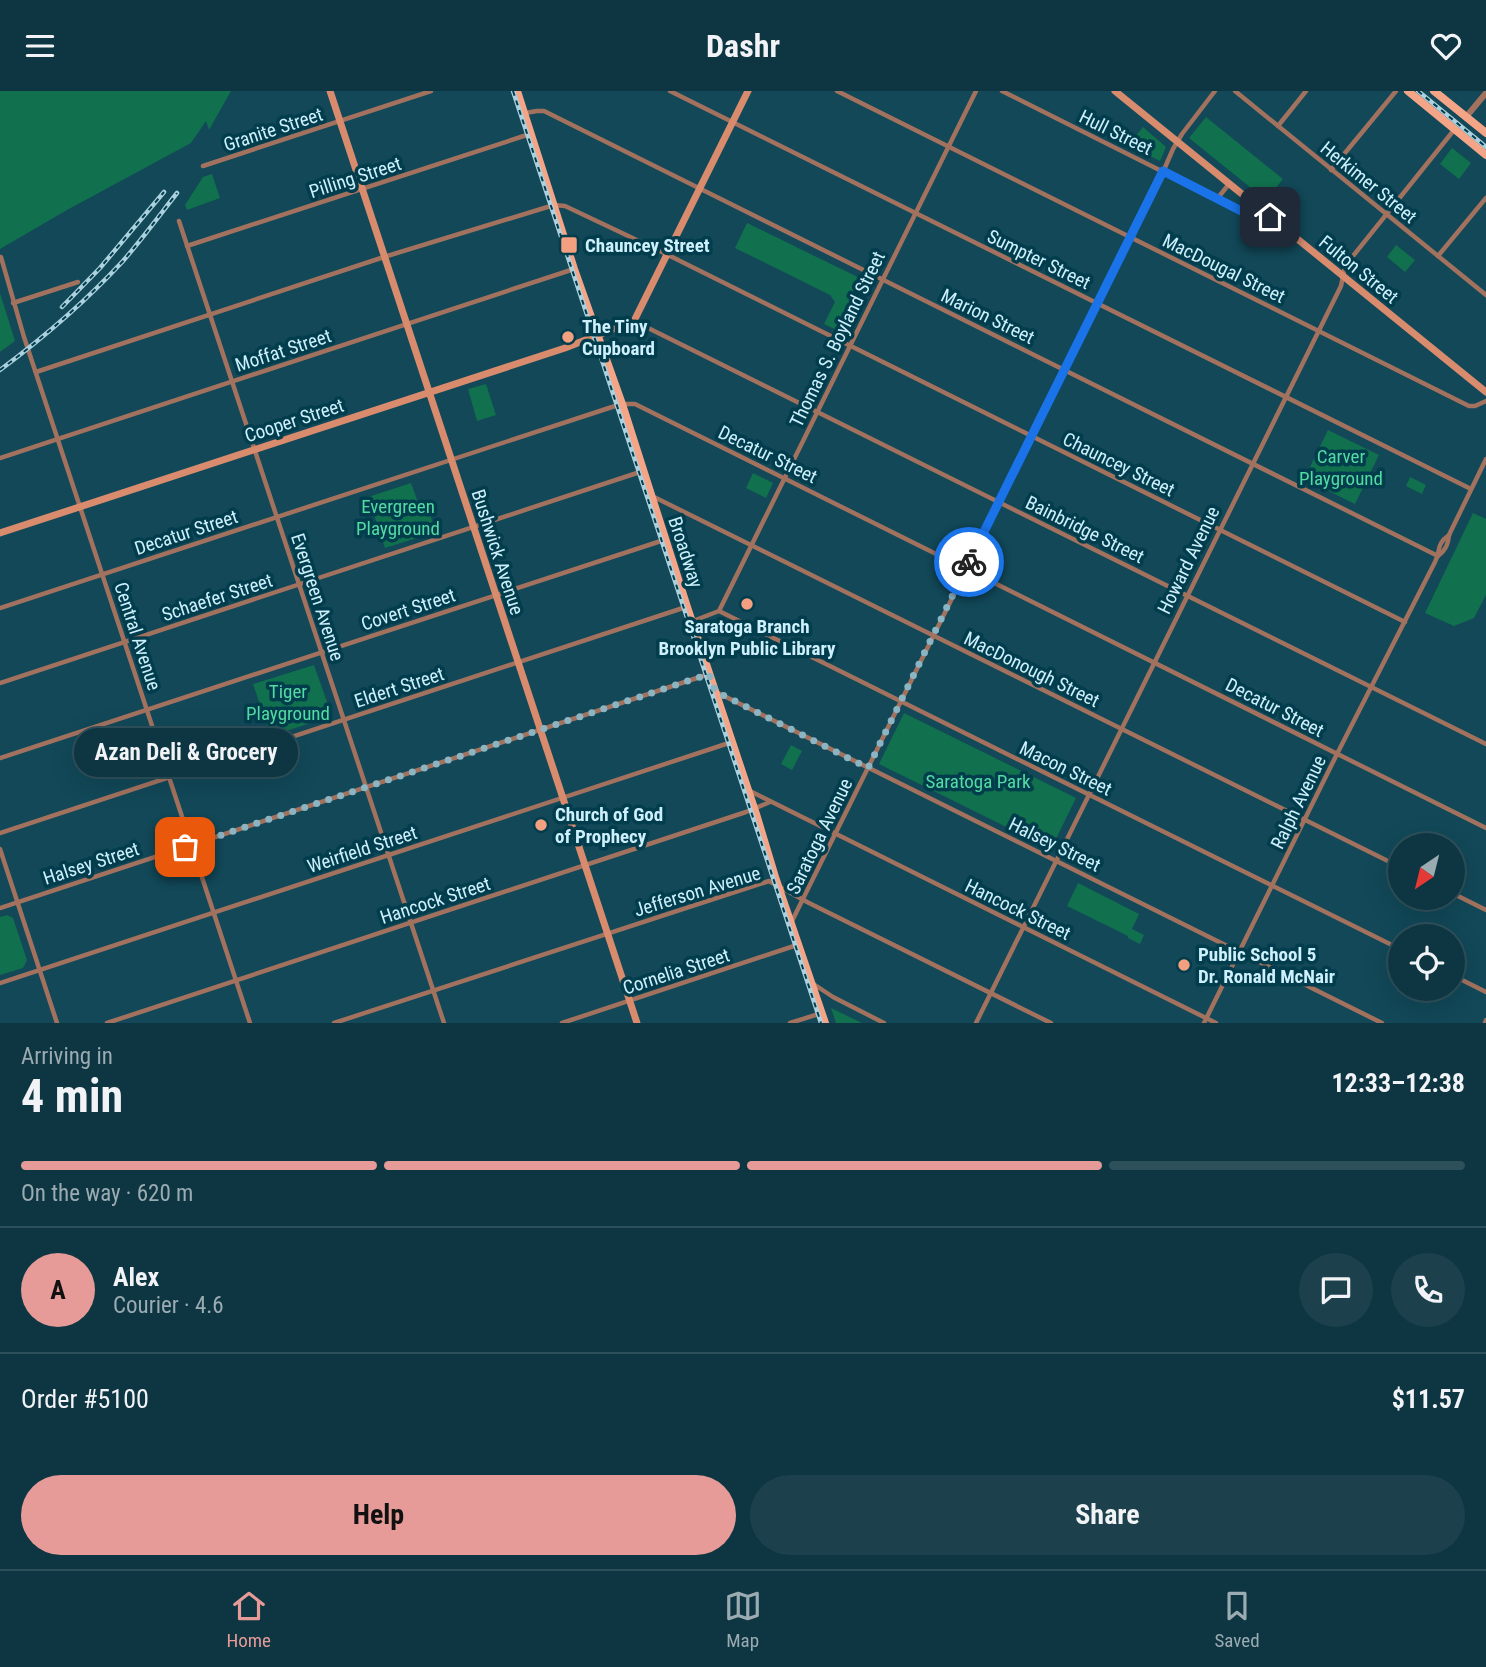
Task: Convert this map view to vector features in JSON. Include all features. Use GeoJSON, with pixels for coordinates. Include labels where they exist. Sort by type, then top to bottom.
{"type":"FeatureCollection","features":[{"type":"Feature","properties":{"kind":"main road","name":"Bushwick Avenue"},"geometry":{"type":"LineString","coordinates":[[330,91],[637,1023]]}},
{"type":"Feature","properties":{"kind":"main road","name":"Broadway"},"geometry":{"type":"LineString","coordinates":[[518,91],[574,269],[622,404],[825,1023]]}},
{"type":"Feature","properties":{"kind":"main road"},"geometry":{"type":"LineString","coordinates":[[634,321],[748,91]]}},
{"type":"Feature","properties":{"kind":"main road","name":"Fulton Street"},"geometry":{"type":"LineString","coordinates":[[1115,91],[1486,392]]}},
{"type":"Feature","properties":{"kind":"main road"},"geometry":{"type":"LineString","coordinates":[[1408,91],[1486,155]]}},
{"type":"Feature","properties":{"kind":"main road"},"geometry":{"type":"LineString","coordinates":[[1434,91],[1486,133]]}},
{"type":"Feature","properties":{"kind":"main road","name":"Cooper Street"},"geometry":{"type":"LineString","coordinates":[[0,533],[565,348],[634,321]]}},
{"type":"Feature","properties":{"kind":"street","name":"Granite Street"},"geometry":{"type":"LineString","coordinates":[[203,166],[431,91]]}},
{"type":"Feature","properties":{"kind":"street","name":"Sumpter Street"},"geometry":{"type":"LineString","coordinates":[[670,91],[1471,489]]}},
{"type":"Feature","properties":{"kind":"street","name":"MacDougal Street"},"geometry":{"type":"LineString","coordinates":[[837,91],[1469,406],[1486,401]]}},
{"type":"Feature","properties":{"kind":"street","name":"Thomas S. Boyland Street"},"geometry":{"type":"LineString","coordinates":[[719,611],[976,91]]}},
{"type":"Feature","properties":{"kind":"street","name":"Hull Street"},"geometry":{"type":"LineString","coordinates":[[1002,91],[1259,220],[1270,217]]}},
{"type":"Feature","properties":{"kind":"street","name":"Saratoga Avenue"},"geometry":{"type":"LineString","coordinates":[[791,922],[1177,142],[1215,91]]}},
{"type":"Feature","properties":{"kind":"street","name":"Herkimer Street"},"geometry":{"type":"LineString","coordinates":[[1235,91],[1486,295]]}},
{"type":"Feature","properties":{"kind":"street"},"geometry":{"type":"LineString","coordinates":[[1278,126],[1306,91]]}},
{"type":"Feature","properties":{"kind":"street"},"geometry":{"type":"LineString","coordinates":[[1331,170],[1396,91]]}},
{"type":"Feature","properties":{"kind":"street"},"geometry":{"type":"LineString","coordinates":[[1466,117],[1486,93]]}},
{"type":"Feature","properties":{"kind":"street","name":"Marion Street"},"geometry":{"type":"LineString","coordinates":[[524,113],[544,111],[1438,556]]}},
{"type":"Feature","properties":{"kind":"street","name":"Howard Avenue"},"geometry":{"type":"LineString","coordinates":[[976,1023],[1319,332],[1341,286],[1345,266],[1455,130]]}},
{"type":"Feature","properties":{"kind":"street","name":"Pilling Street"},"geometry":{"type":"LineString","coordinates":[[187,246],[530,134]]}},
{"type":"Feature","properties":{"kind":"street"},"geometry":{"type":"LineString","coordinates":[[1217,199],[1229,184]]}},
{"type":"Feature","properties":{"kind":"street"},"geometry":{"type":"LineString","coordinates":[[1438,256],[1486,198]]}},
{"type":"Feature","properties":{"kind":"street"},"geometry":{"type":"LineString","coordinates":[[36,372],[384,257],[554,205]]}},
{"type":"Feature","properties":{"kind":"street","name":"Chauncey Street"},"geometry":{"type":"LineString","coordinates":[[554,205],[565,206],[667,255],[1405,622]]}},
{"type":"Feature","properties":{"kind":"street","name":"Evergreen Avenue"},"geometry":{"type":"LineString","coordinates":[[178,221],[444,1023]]}},
{"type":"Feature","properties":{"kind":"street","name":"Central Avenue"},"geometry":{"type":"LineString","coordinates":[[1,257],[13,303],[250,1023]]}},
{"type":"Feature","properties":{"kind":"street","name":"Moffat Street"},"geometry":{"type":"LineString","coordinates":[[0,458],[574,269]]}},
{"type":"Feature","properties":{"kind":"street"},"geometry":{"type":"LineString","coordinates":[[13,303],[78,282]]}},
{"type":"Feature","properties":{"kind":"street","name":"Bainbridge Street"},"geometry":{"type":"LineString","coordinates":[[634,321],[1486,744]]}},
{"type":"Feature","properties":{"kind":"street","name":"Decatur Street"},"geometry":{"type":"LineString","coordinates":[[0,608],[622,404],[635,404],[1486,828]]}},
{"type":"Feature","properties":{"kind":"street","name":"Ralph Avenue"},"geometry":{"type":"LineString","coordinates":[[1205,1021],[1337,754],[1438,556],[1444,551],[1449,535],[1486,460]]}},
{"type":"Feature","properties":{"kind":"street","name":"Schaefer Street"},"geometry":{"type":"LineString","coordinates":[[0,683],[643,471]]}},
{"type":"Feature","properties":{"kind":"street","name":"MacDonough Street"},"geometry":{"type":"LineString","coordinates":[[651,495],[1388,861]]}},
{"type":"Feature","properties":{"kind":"street","name":"Covert Street"},"geometry":{"type":"LineString","coordinates":[[0,758],[665,540]]}},
{"type":"Feature","properties":{"kind":"street","name":"Eldert Street"},"geometry":{"type":"LineString","coordinates":[[0,833],[687,607]]}},
{"type":"Feature","properties":{"kind":"street"},"geometry":{"type":"LineString","coordinates":[[692,621],[719,611]]}},
{"type":"Feature","properties":{"kind":"street","name":"Macon Street"},"geometry":{"type":"LineString","coordinates":[[719,611],[1388,943]]}},
{"type":"Feature","properties":{"kind":"street","name":"Halsey Street"},"geometry":{"type":"LineString","coordinates":[[0,908],[709,674]]}},
{"type":"Feature","properties":{"kind":"street","name":"Halsey Street"},"geometry":{"type":"LineString","coordinates":[[715,691],[1382,1023]]}},
{"type":"Feature","properties":{"kind":"street","name":"Weirfield Street"},"geometry":{"type":"LineString","coordinates":[[0,983],[732,742]]}},
{"type":"Feature","properties":{"kind":"street","name":"Hancock Street"},"geometry":{"type":"LineString","coordinates":[[748,789],[1205,1021],[1216,1023]]}},
{"type":"Feature","properties":{"kind":"street","name":"Hancock Street"},"geometry":{"type":"LineString","coordinates":[[107,1023],[585,866],[770,802]]}},
{"type":"Feature","properties":{"kind":"street"},"geometry":{"type":"LineString","coordinates":[[0,849],[57,1023]]}},
{"type":"Feature","properties":{"kind":"street","name":"Jefferson Avenue"},"geometry":{"type":"LineString","coordinates":[[334,1023],[769,881],[1051,1023]]}},
{"type":"Feature","properties":{"kind":"street"},"geometry":{"type":"LineString","coordinates":[[1465,900],[1486,910]]}},
{"type":"Feature","properties":{"kind":"street","name":"Cornelia Street"},"geometry":{"type":"LineString","coordinates":[[562,1023],[798,944]]}},
{"type":"Feature","properties":{"kind":"street"},"geometry":{"type":"LineString","coordinates":[[1465,982],[1486,992]]}},
{"type":"Feature","properties":{"kind":"street"},"geometry":{"type":"LineString","coordinates":[[812,983],[884,1023]]}},
{"type":"Feature","properties":{"kind":"street"},"geometry":{"type":"LineString","coordinates":[[818,1002],[833,997]]}},
{"type":"Feature","properties":{"kind":"street"},"geometry":{"type":"LineString","coordinates":[[790,1023],[822,1013]]}},
{"type":"Feature","properties":{"kind":"green space"},"geometry":{"type":"Polygon","coordinates":[[[0,91],[231,91],[209,130],[206,121],[191,143],[0,249],[0,91]]]}},
{"type":"Feature","properties":{"kind":"green space"},"geometry":{"type":"Polygon","coordinates":[[[1206,117],[1283,179],[1266,200],[1189,138],[1206,117]]]}},
{"type":"Feature","properties":{"kind":"green space"},"geometry":{"type":"Polygon","coordinates":[[[1143,127],[1166,147],[1160,161],[1128,145],[1143,127]]]}},
{"type":"Feature","properties":{"kind":"green space"},"geometry":{"type":"Polygon","coordinates":[[[1452,148],[1471,163],[1459,179],[1440,164],[1452,148]]]}},
{"type":"Feature","properties":{"kind":"green space"},"geometry":{"type":"Polygon","coordinates":[[[212,174],[220,198],[187,210],[185,205],[203,177],[212,174]]]}},
{"type":"Feature","properties":{"kind":"green space"},"geometry":{"type":"Polygon","coordinates":[[[747,223],[870,283],[845,334],[824,324],[835,302],[830,295],[735,248],[747,223]]]}},
{"type":"Feature","properties":{"kind":"green space"},"geometry":{"type":"Polygon","coordinates":[[[1396,245],[1415,260],[1405,272],[1387,257],[1396,245]]]}},
{"type":"Feature","properties":{"kind":"green space"},"geometry":{"type":"Polygon","coordinates":[[[0,293],[15,341],[0,352],[0,293]]]}},
{"type":"Feature","properties":{"kind":"green space"},"geometry":{"type":"Polygon","coordinates":[[[486,384],[496,415],[477,421],[468,389],[486,384]]]}},
{"type":"Feature","properties":{"kind":"green space","name":"Carver Playground"},"geometry":{"type":"Polygon","coordinates":[[[1328,430],[1379,455],[1355,504],[1304,479],[1328,430]]]}},
{"type":"Feature","properties":{"kind":"green space"},"geometry":{"type":"Polygon","coordinates":[[[753,473],[773,483],[766,498],[746,488],[753,473]]]}},
{"type":"Feature","properties":{"kind":"green space"},"geometry":{"type":"Polygon","coordinates":[[[1410,477],[1426,485],[1422,494],[1406,486],[1410,477]]]}},
{"type":"Feature","properties":{"kind":"green space","name":"Evergreen Playground"},"geometry":{"type":"Polygon","coordinates":[[[411,483],[420,508],[427,506],[436,532],[385,548],[368,497],[411,483]]]}},
{"type":"Feature","properties":{"kind":"green space"},"geometry":{"type":"Polygon","coordinates":[[[1473,513],[1486,519],[1486,595],[1474,618],[1454,626],[1425,613],[1473,513]]]}},
{"type":"Feature","properties":{"kind":"green space","name":"Tiger Playground"},"geometry":{"type":"Polygon","coordinates":[[[314,665],[332,716],[274,735],[269,732],[253,684],[314,665]]]}},
{"type":"Feature","properties":{"kind":"green space","name":"Saratoga Park"},"geometry":{"type":"Polygon","coordinates":[[[904,713],[1076,798],[1051,849],[879,764],[904,713]]]}},
{"type":"Feature","properties":{"kind":"green space"},"geometry":{"type":"Polygon","coordinates":[[[791,745],[802,751],[792,770],[781,764],[791,745]]]}},
{"type":"Feature","properties":{"kind":"green space"},"geometry":{"type":"Polygon","coordinates":[[[1078,883],[1139,914],[1132,929],[1144,935],[1140,944],[1067,906],[1078,883]]]}},
{"type":"Feature","properties":{"kind":"green space"},"geometry":{"type":"Polygon","coordinates":[[[7,915],[13,918],[27,960],[23,968],[0,975],[0,917],[7,915]]]}},
{"type":"Feature","properties":{"kind":"green space"},"geometry":{"type":"Polygon","coordinates":[[[831,1008],[862,1023],[836,1023],[831,1008]]]}},
{"type":"Feature","properties":{"kind":"railway"},"geometry":{"type":"LineString","coordinates":[[513,91],[821,1023]]}},
{"type":"Feature","properties":{"kind":"railway"},"geometry":{"type":"LineString","coordinates":[[1418,91],[1486,147]]}},
{"type":"Feature","properties":{"kind":"railway"},"geometry":{"type":"LineString","coordinates":[[62,307],[100,268],[164,192]]}},
{"type":"Feature","properties":{"kind":"railway"},"geometry":{"type":"LineString","coordinates":[[0,370],[64,319],[109,276],[177,193]]}},
{"type":"Feature","properties":{"kind":"way so far"},"geometry":{"type":"LineString","coordinates":[[185,847],[709,674],[715,691],[868,768],[969,562]]}},
{"type":"Feature","properties":{"kind":"place","name":"Chauncey Street"},"geometry":{"type":"Point","coordinates":[569,245]}},
{"type":"Feature","properties":{"kind":"place","name":"The Tiny Cupboard"},"geometry":{"type":"Point","coordinates":[568,337]}},
{"type":"Feature","properties":{"kind":"place","name":"Saratoga Branch Brooklyn Public Library"},"geometry":{"type":"Point","coordinates":[747,604]}},
{"type":"Feature","properties":{"kind":"place","name":"Church of God of Prophecy"},"geometry":{"type":"Point","coordinates":[541,825]}},
{"type":"Feature","properties":{"kind":"place","name":"Azan Deli & Grocery"},"geometry":{"type":"Point","coordinates":[185,847]}},
{"type":"Feature","properties":{"kind":"place","name":"Public School 5 Dr. Ronald McNair"},"geometry":{"type":"Point","coordinates":[1184,965]}},
{"type":"Feature","properties":{"kind":"route"},"geometry":{"type":"LineString","coordinates":[[969,562],[1163,171],[1259,220],[1270,217]]}}]}
